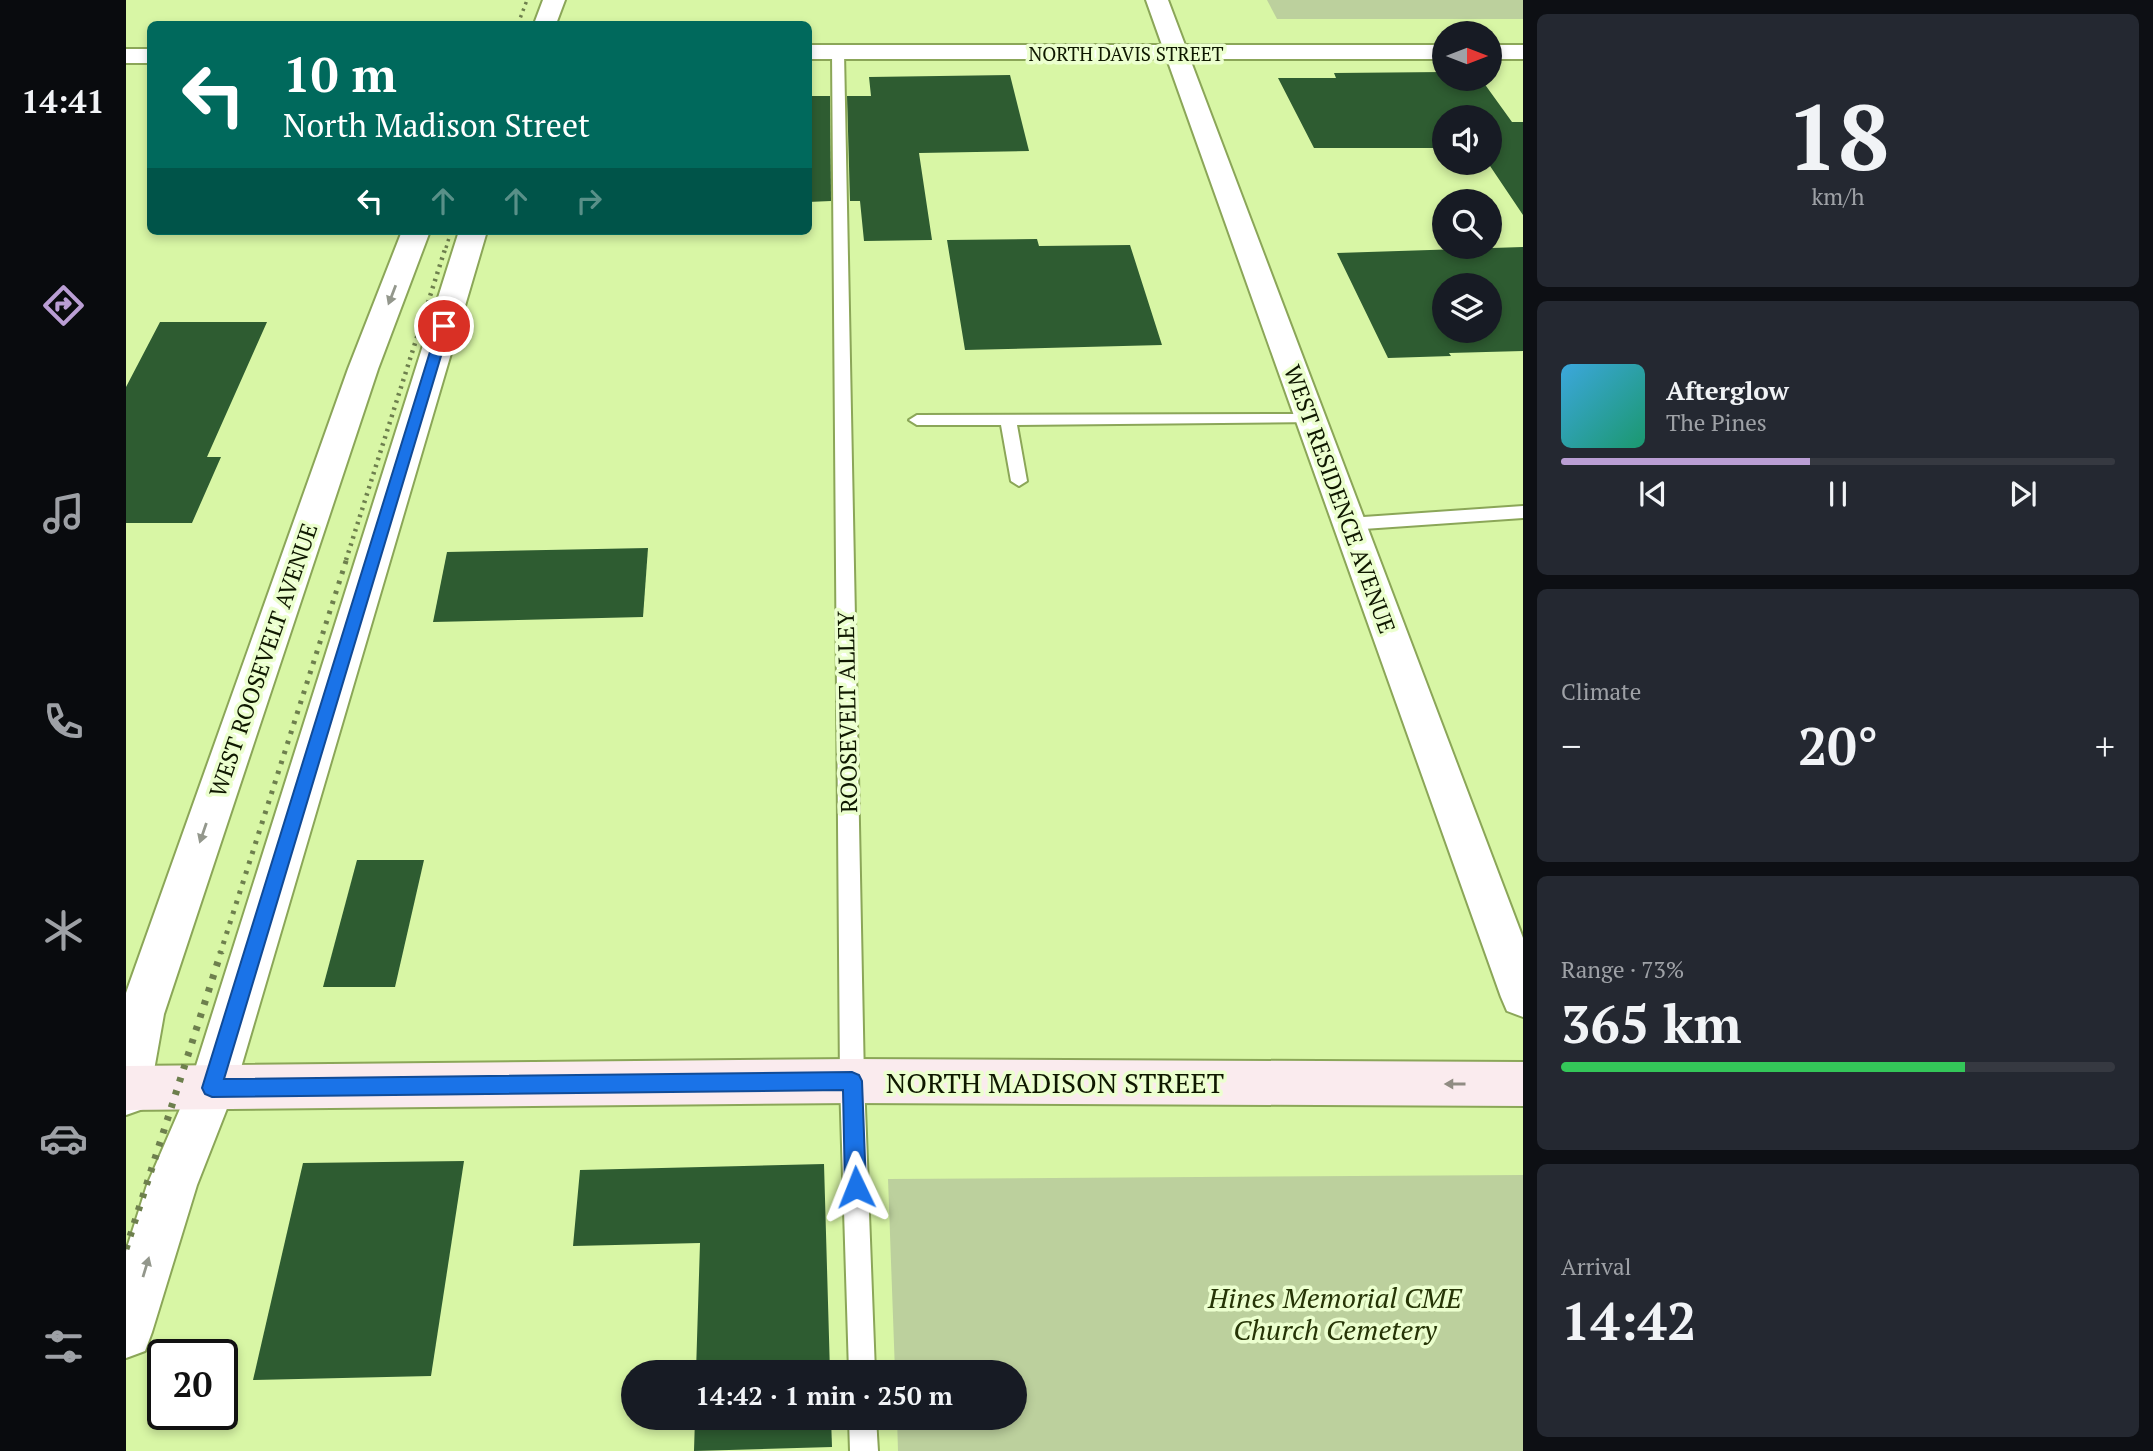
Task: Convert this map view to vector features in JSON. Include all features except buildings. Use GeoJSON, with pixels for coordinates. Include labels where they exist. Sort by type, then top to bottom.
{"type":"FeatureCollection","features":[{"type":"Feature","properties":{"kind":"main road","name":"NORTH MADISON STREET"},"geometry":{"type":"LineString","coordinates":[[126,1090],[852,1081],[1523,1084]]}},
{"type":"Feature","properties":{"kind":"street"},"geometry":{"type":"LineString","coordinates":[[546,21],[554,0]]}},
{"type":"Feature","properties":{"kind":"street","name":"WEST RESIDENCE AVENUE"},"geometry":{"type":"LineString","coordinates":[[1157,0],[1523,997]]}},
{"type":"Feature","properties":{"kind":"street","name":"NORTH DAVIS STREET"},"geometry":{"type":"LineString","coordinates":[[812,52],[1432,52]]}},
{"type":"Feature","properties":{"kind":"street"},"geometry":{"type":"LineString","coordinates":[[1502,52],[1523,52]]}},
{"type":"Feature","properties":{"kind":"street"},"geometry":{"type":"LineString","coordinates":[[126,56],[147,56]]}},
{"type":"Feature","properties":{"kind":"street","name":"WEST ROOSEVELT AVENUE"},"geometry":{"type":"LineString","coordinates":[[126,1090],[141,1014],[363,369],[414,235]]}},
{"type":"Feature","properties":{"kind":"street"},"geometry":{"type":"LineString","coordinates":[[126,1332],[172,1185],[212,1088],[472,235]]}},
{"type":"Feature","properties":{"kind":"lane","name":"ROOSEVELT ALLEY"},"geometry":{"type":"LineString","coordinates":[[838,52],[852,1081],[862,1360]]}},
{"type":"Feature","properties":{"kind":"lane"},"geometry":{"type":"LineString","coordinates":[[1008,419],[1019,481]]}},
{"type":"Feature","properties":{"kind":"lane"},"geometry":{"type":"LineString","coordinates":[[917,420],[1311,419]]}},
{"type":"Feature","properties":{"kind":"lane"},"geometry":{"type":"LineString","coordinates":[[1349,524],[1523,512]]}},
{"type":"Feature","properties":{"kind":"lane"},"geometry":{"type":"LineString","coordinates":[[863,1430],[864,1451]]}},
{"type":"Feature","properties":{"kind":"green space"},"geometry":{"type":"Polygon","coordinates":[[[1267,0],[1523,0],[1523,19],[1277,19],[1267,0]]]}},
{"type":"Feature","properties":{"kind":"green space","name":"Hines Memorial CME Church Cemetery"},"geometry":{"type":"Polygon","coordinates":[[[1523,1175],[1523,1451],[898,1451],[897,1430],[1027,1430],[1027,1360],[895,1360],[888,1179],[1523,1175]]]}},
{"type":"Feature","properties":{"kind":"railway"},"geometry":{"type":"LineString","coordinates":[[519,21],[527,0]]}},
{"type":"Feature","properties":{"kind":"railway"},"geometry":{"type":"LineString","coordinates":[[446,248],[450,235]]}},
{"type":"Feature","properties":{"kind":"railway"},"geometry":{"type":"LineString","coordinates":[[346,560],[446,246]]}},
{"type":"Feature","properties":{"kind":"railway"},"geometry":{"type":"LineString","coordinates":[[220,954],[347,558]]}},
{"type":"Feature","properties":{"kind":"railway"},"geometry":{"type":"LineString","coordinates":[[126,1249],[221,952]]}},
{"type":"Feature","properties":{"kind":"route"},"geometry":{"type":"LineString","coordinates":[[444,326],[212,1088],[852,1081],[856,1187]]}}]}
